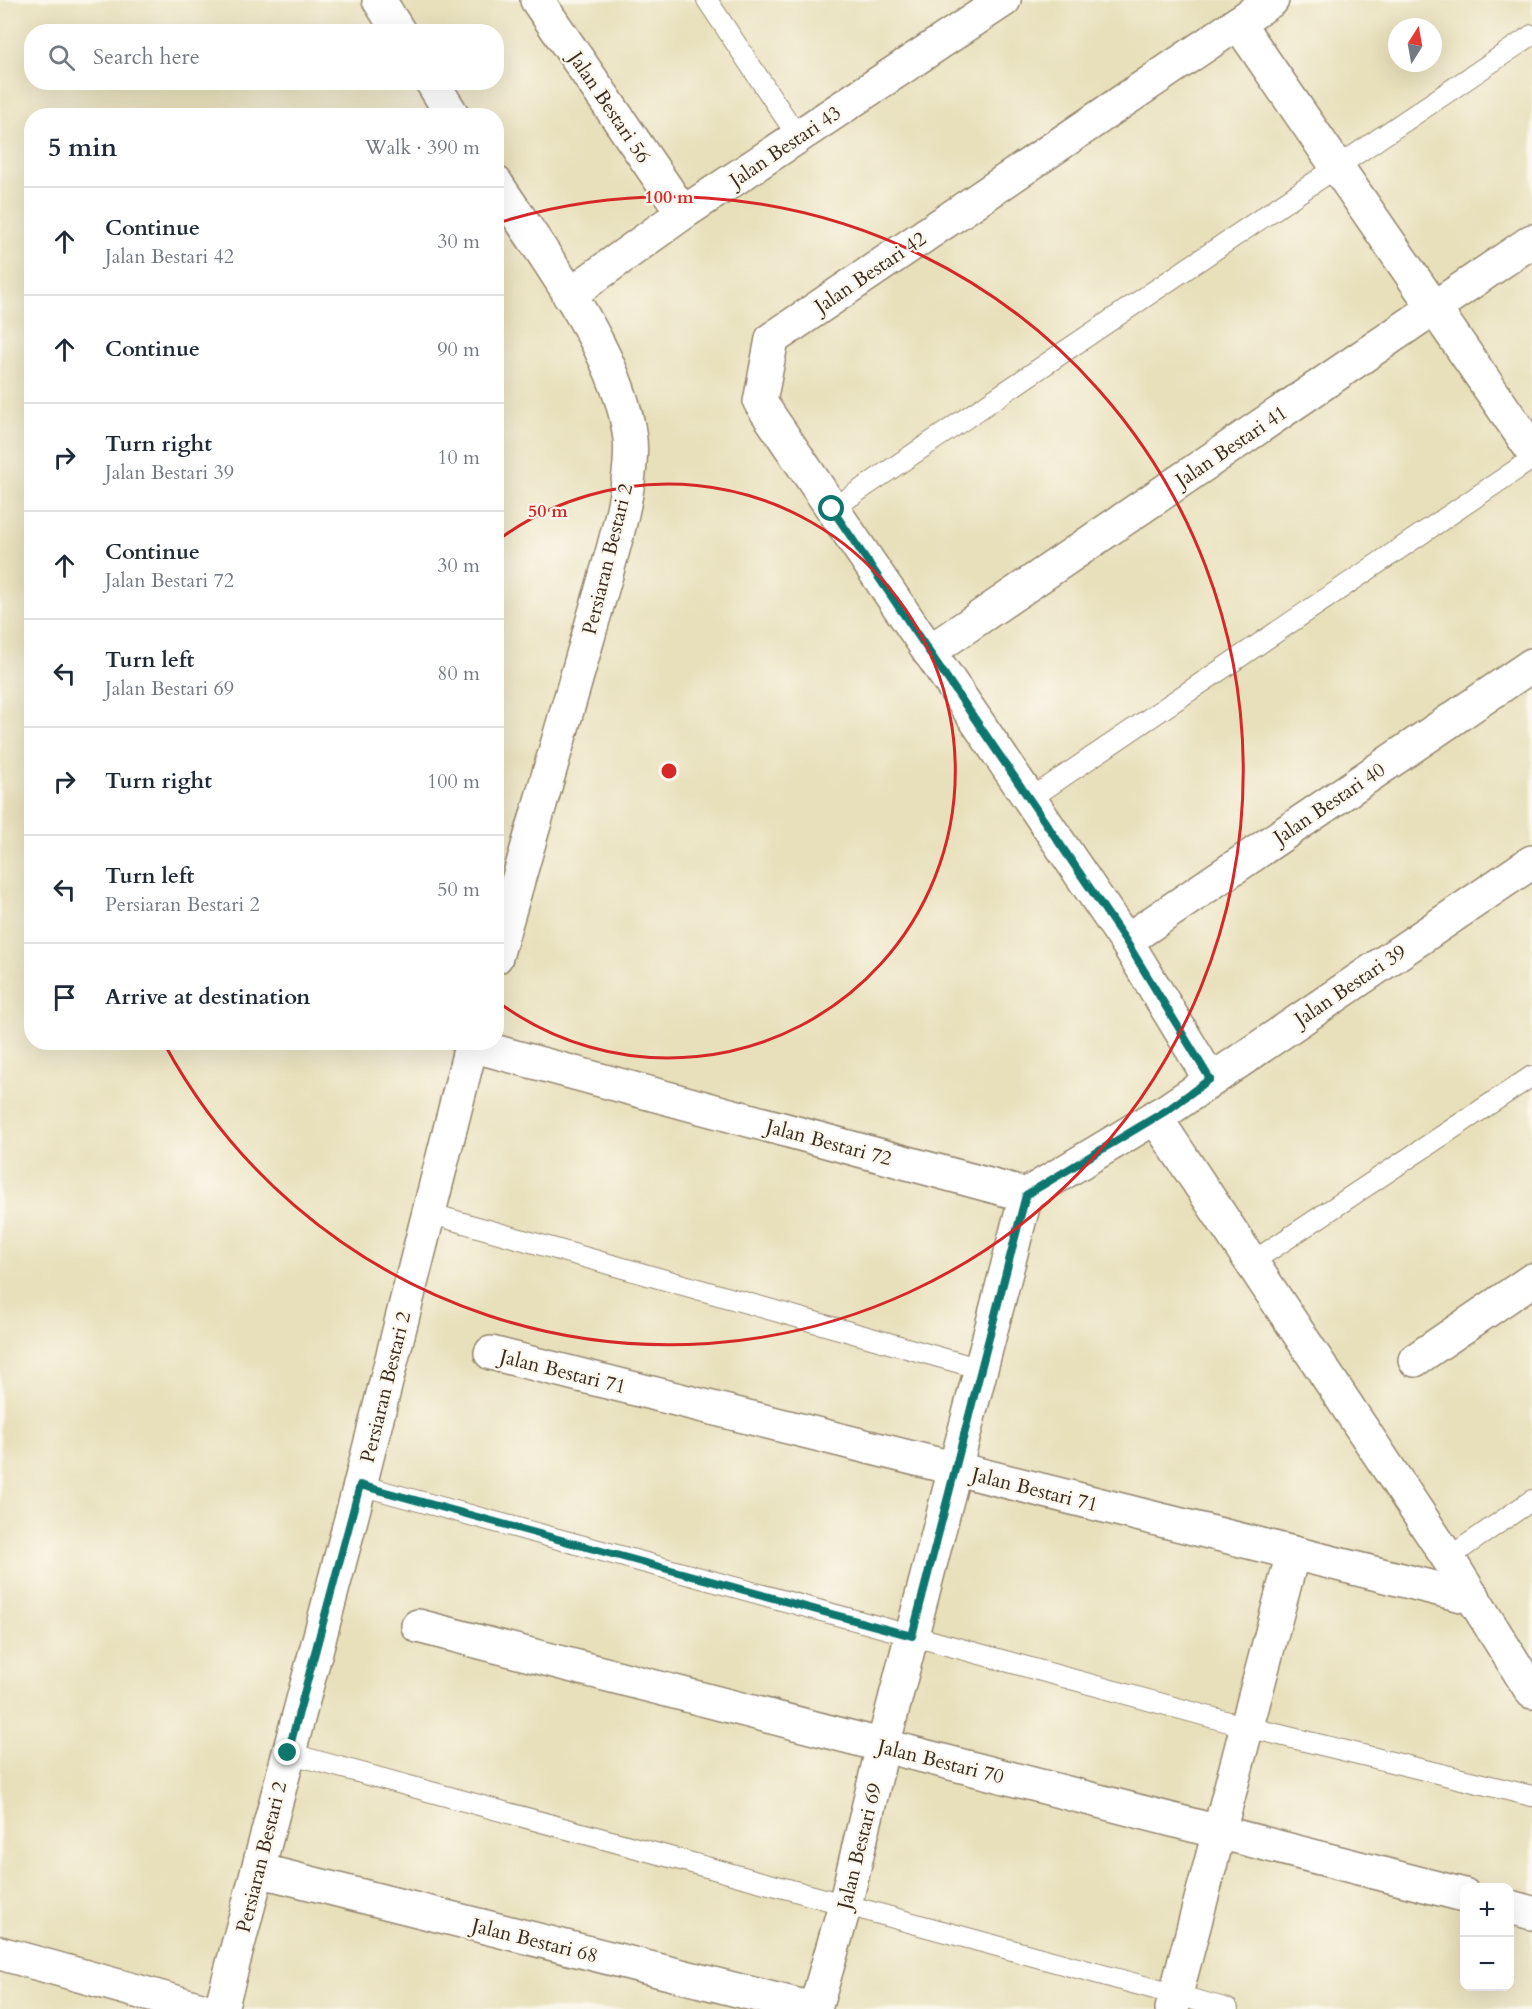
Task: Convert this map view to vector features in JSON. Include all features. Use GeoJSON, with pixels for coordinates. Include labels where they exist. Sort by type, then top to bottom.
{"type":"FeatureCollection","features":[{"type":"Feature","properties":{"kind":"street"},"geometry":{"type":"LineString","coordinates":[[379,0],[394,24]]}},
{"type":"Feature","properties":{"kind":"street","name":"Jalan Bestari 56"},"geometry":{"type":"LineString","coordinates":[[537,0],[683,213]]}},
{"type":"Feature","properties":{"kind":"street","name":"Jalan Bestari 43"},"geometry":{"type":"LineString","coordinates":[[569,295],[683,213],[1004,0]]}},
{"type":"Feature","properties":{"kind":"street","name":"Jalan Bestari 42"},"geometry":{"type":"LineString","coordinates":[[1210,1079],[1126,941],[760,402],[772,339],[1272,0]]}},
{"type":"Feature","properties":{"kind":"street"},"geometry":{"type":"LineString","coordinates":[[1238,23],[1532,450]]}},
{"type":"Feature","properties":{"kind":"street"},"geometry":{"type":"LineString","coordinates":[[437,90],[448,108]]}},
{"type":"Feature","properties":{"kind":"street","name":"Persiaran Bestari 2"},"geometry":{"type":"LineString","coordinates":[[504,195],[569,295],[612,370],[630,439],[626,486],[608,566],[504,929]]}},
{"type":"Feature","properties":{"kind":"street","name":"Jalan Bestari 41"},"geometry":{"type":"LineString","coordinates":[[929,652],[1532,241]]}},
{"type":"Feature","properties":{"kind":"street","name":"Jalan Bestari 40"},"geometry":{"type":"LineString","coordinates":[[1126,941],[1532,665]]}},
{"type":"Feature","properties":{"kind":"street","name":"Jalan Bestari 39"},"geometry":{"type":"LineString","coordinates":[[1162,1113],[1532,862]]}},
{"type":"Feature","properties":{"kind":"street","name":"Persiaran Bestari 2"},"geometry":{"type":"LineString","coordinates":[[221,2009],[360,1485],[470,1050]]}},
{"type":"Feature","properties":{"kind":"street","name":"Jalan Bestari 72"},"geometry":{"type":"LineString","coordinates":[[494,1050],[1026,1195]]}},
{"type":"Feature","properties":{"kind":"street"},"geometry":{"type":"LineString","coordinates":[[1026,1195],[1162,1113],[1252,1263],[1448,1558],[1532,1692]]}},
{"type":"Feature","properties":{"kind":"street","name":"Jalan Bestari 69"},"geometry":{"type":"LineString","coordinates":[[814,2009],[845,1905],[883,1746],[1026,1195]]}},
{"type":"Feature","properties":{"kind":"street"},"geometry":{"type":"LineString","coordinates":[[1415,1360],[1532,1280]]}},
{"type":"Feature","properties":{"kind":"street","name":"Jalan Bestari 71"},"geometry":{"type":"LineString","coordinates":[[491,1353],[1474,1598]]}},
{"type":"Feature","properties":{"kind":"street"},"geometry":{"type":"LineString","coordinates":[[1174,2002],[1293,1553]]}},
{"type":"Feature","properties":{"kind":"street","name":"Jalan Bestari 70"},"geometry":{"type":"LineString","coordinates":[[418,1626],[1460,1894]]}},
{"type":"Feature","properties":{"kind":"street","name":"Jalan Bestari 68"},"geometry":{"type":"LineString","coordinates":[[258,1870],[814,2009]]}},
{"type":"Feature","properties":{"kind":"street"},"geometry":{"type":"LineString","coordinates":[[1514,1908],[1532,1913]]}},
{"type":"Feature","properties":{"kind":"street"},"geometry":{"type":"LineString","coordinates":[[0,1953],[201,2009]]}},
{"type":"Feature","properties":{"kind":"lane"},"geometry":{"type":"LineString","coordinates":[[707,0],[798,137]]}},
{"type":"Feature","properties":{"kind":"lane"},"geometry":{"type":"LineString","coordinates":[[832,509],[1532,35]]}},
{"type":"Feature","properties":{"kind":"lane"},"geometry":{"type":"LineString","coordinates":[[1030,799],[1532,459]]}},
{"type":"Feature","properties":{"kind":"lane"},"geometry":{"type":"LineString","coordinates":[[1252,1263],[1532,1076]]}},
{"type":"Feature","properties":{"kind":"lane"},"geometry":{"type":"LineString","coordinates":[[428,1214],[981,1369]]}},
{"type":"Feature","properties":{"kind":"lane"},"geometry":{"type":"LineString","coordinates":[[360,1485],[1247,1727],[1532,1796]]}},
{"type":"Feature","properties":{"kind":"lane"},"geometry":{"type":"LineString","coordinates":[[1448,1558],[1532,1500]]}},
{"type":"Feature","properties":{"kind":"lane"},"geometry":{"type":"LineString","coordinates":[[288,1753],[845,1905],[1174,2002],[1228,2009]]}},
{"type":"Feature","properties":{"kind":"route"},"geometry":{"type":"LineString","coordinates":[[288,1753],[360,1485],[912,1636],[1026,1195],[1169,1109],[1210,1079],[1126,941],[832,509]]}}]}
